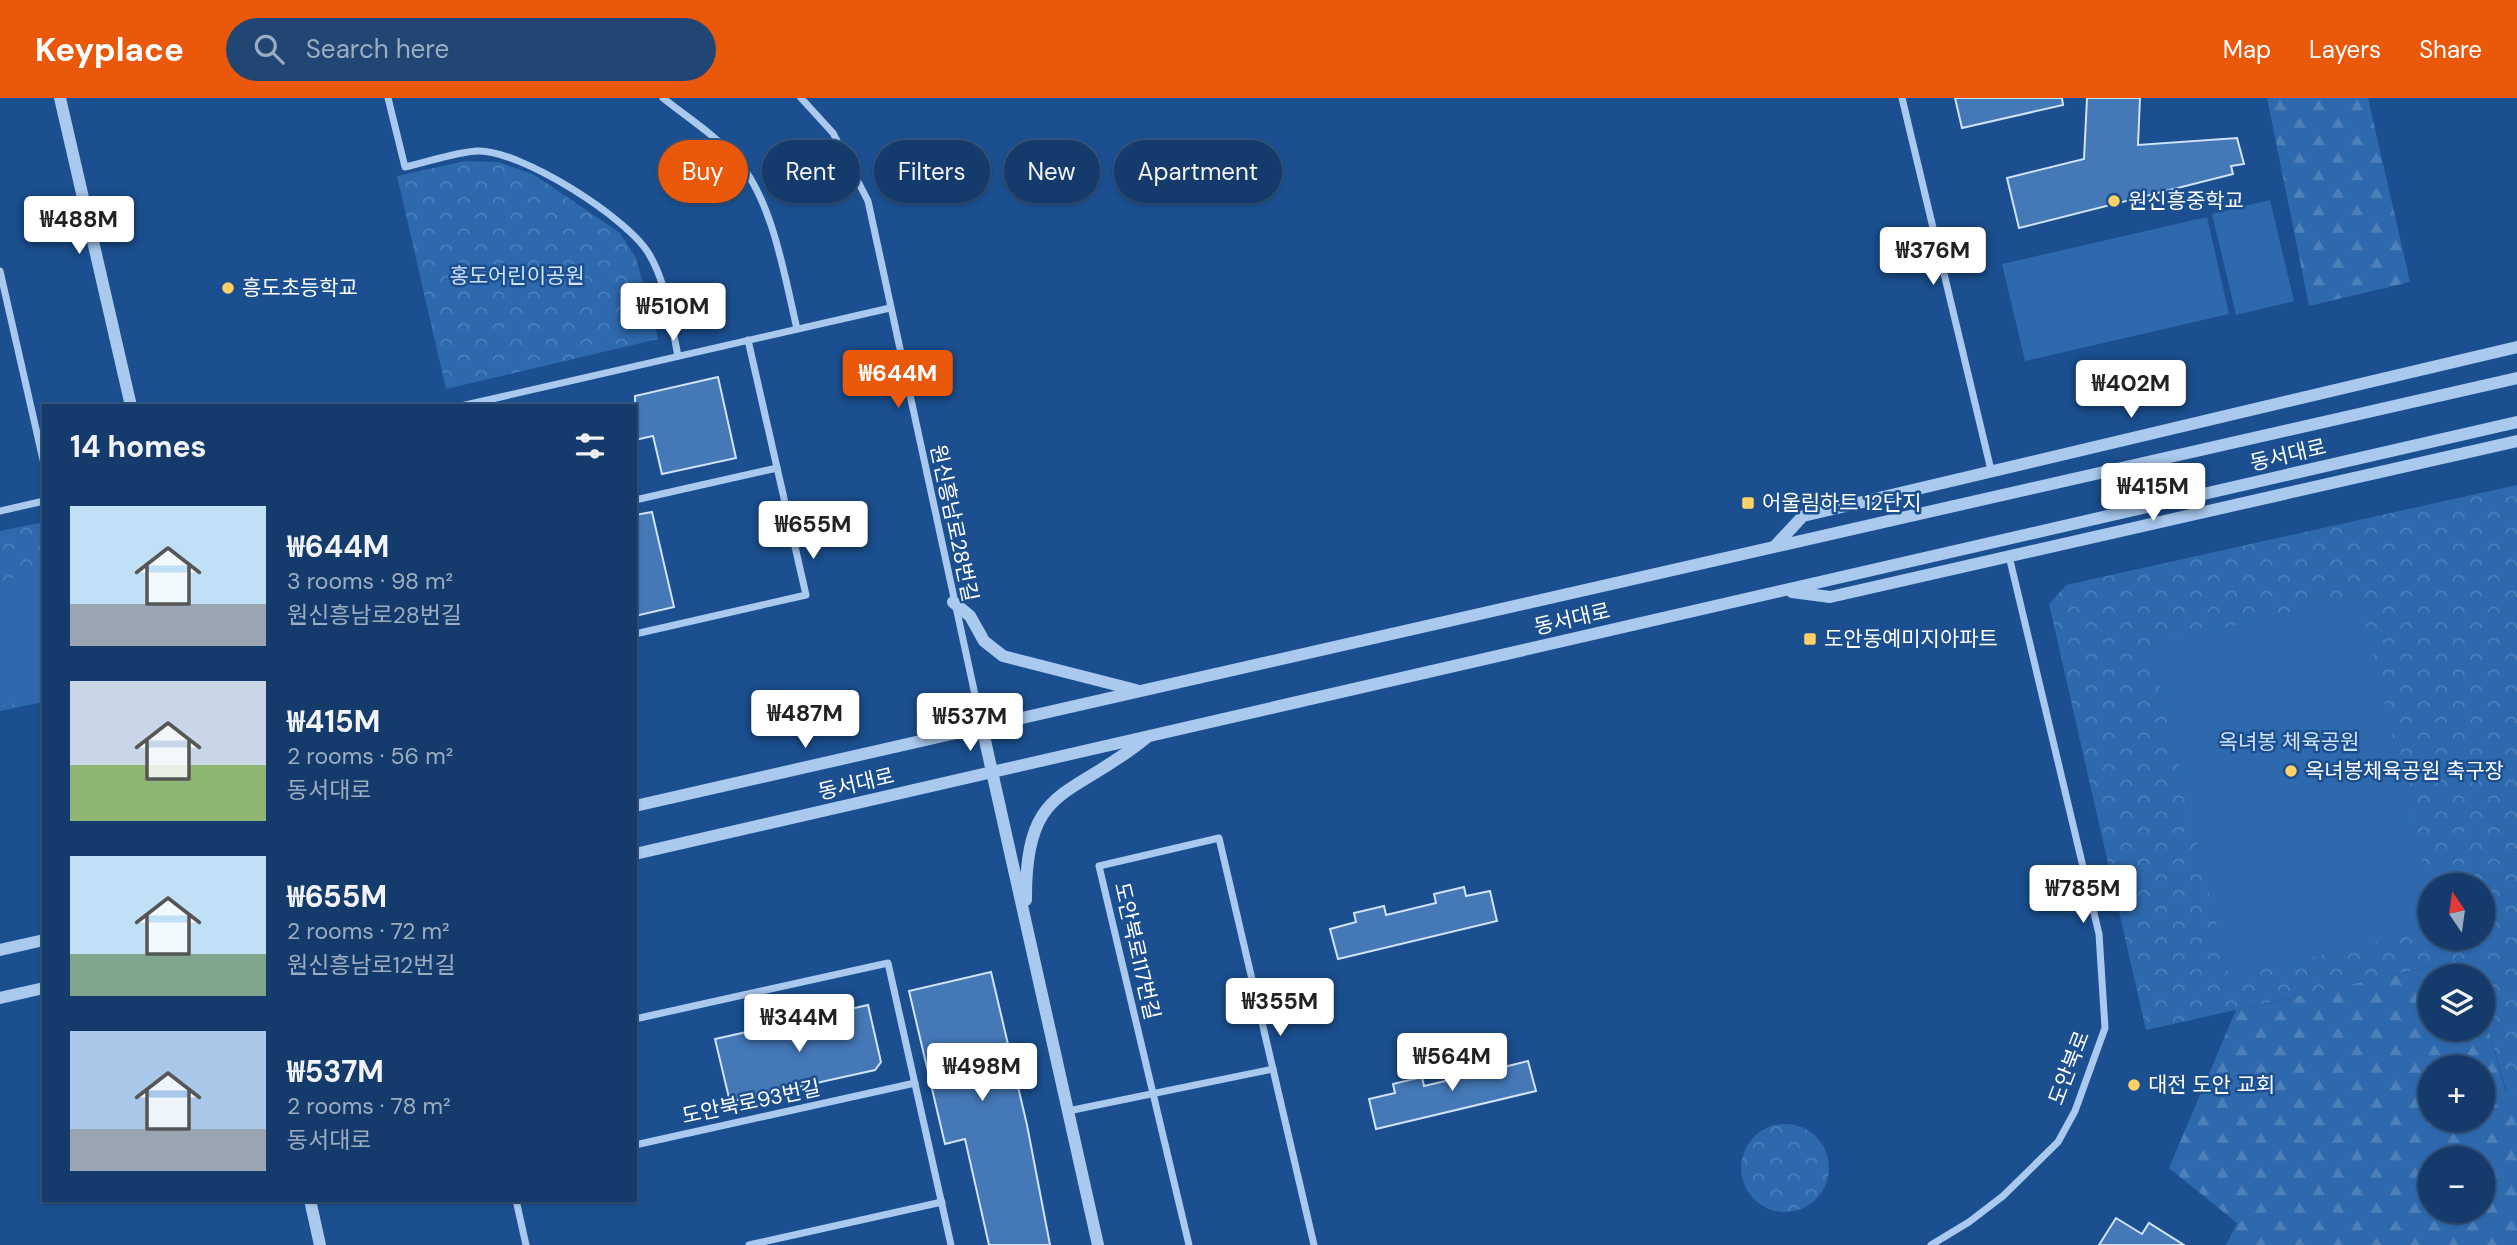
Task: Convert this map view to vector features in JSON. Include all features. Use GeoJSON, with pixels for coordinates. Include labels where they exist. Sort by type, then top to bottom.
{"type":"FeatureCollection","features":[{"type":"Feature","properties":{"kind":"street"},"geometry":{"type":"LineString","coordinates":[[60,98],[131,404]]}},
{"type":"Feature","properties":{"kind":"street"},"geometry":{"type":"LineString","coordinates":[[388,98],[405,167],[479,151],[519,160],[547,174],[627,226],[649,253],[662,283],[678,356]]}},
{"type":"Feature","properties":{"kind":"street"},"geometry":{"type":"LineString","coordinates":[[663,98],[739,161],[760,198],[776,245],[797,329]]}},
{"type":"Feature","properties":{"kind":"street","name":"원신흥남로28번길"},"geometry":{"type":"LineString","coordinates":[[801,98],[833,132],[868,201],[982,727]]}},
{"type":"Feature","properties":{"kind":"street"},"geometry":{"type":"LineString","coordinates":[[1902,98],[1991,470]]}},
{"type":"Feature","properties":{"kind":"street"},"geometry":{"type":"LineString","coordinates":[[0,271],[42,455]]}},
{"type":"Feature","properties":{"kind":"street"},"geometry":{"type":"LineString","coordinates":[[470,404],[891,308]]}},
{"type":"Feature","properties":{"kind":"street"},"geometry":{"type":"LineString","coordinates":[[637,635],[806,595],[748,340]]}},
{"type":"Feature","properties":{"kind":"street"},"geometry":{"type":"LineString","coordinates":[[1775,547],[1803,516],[2517,346]]}},
{"type":"Feature","properties":{"kind":"street","name":"동서대로"},"geometry":{"type":"LineString","coordinates":[[637,806],[2517,378]]}},
{"type":"Feature","properties":{"kind":"street","name":"동서대로"},"geometry":{"type":"LineString","coordinates":[[637,854],[2517,422]]}},
{"type":"Feature","properties":{"kind":"street"},"geometry":{"type":"LineString","coordinates":[[1782,591],[1830,597],[2517,441]]}},
{"type":"Feature","properties":{"kind":"street"},"geometry":{"type":"LineString","coordinates":[[637,500],[777,468]]}},
{"type":"Feature","properties":{"kind":"street"},"geometry":{"type":"LineString","coordinates":[[0,512],[42,502]]}},
{"type":"Feature","properties":{"kind":"street","name":"도안북로"},"geometry":{"type":"LineString","coordinates":[[1931,1245],[1969,1222],[2003,1196],[2058,1142],[2075,1111],[2105,1028],[2099,934],[2009,556]]}},
{"type":"Feature","properties":{"kind":"street"},"geometry":{"type":"LineString","coordinates":[[953,601],[970,616],[984,641],[1003,656],[1140,691]]}},
{"type":"Feature","properties":{"kind":"street"},"geometry":{"type":"LineString","coordinates":[[982,727],[1098,1245]]}},
{"type":"Feature","properties":{"kind":"street"},"geometry":{"type":"LineString","coordinates":[[1026,925],[1026,861],[1033,833],[1045,808],[1061,792],[1119,761],[1150,735]]}},
{"type":"Feature","properties":{"kind":"street","name":"도안북로117번길"},"geometry":{"type":"LineString","coordinates":[[1189,1245],[1099,866],[1219,838],[1314,1245]]}},
{"type":"Feature","properties":{"kind":"street"},"geometry":{"type":"LineString","coordinates":[[0,950],[42,940]]}},
{"type":"Feature","properties":{"kind":"street"},"geometry":{"type":"LineString","coordinates":[[637,1020],[888,963],[951,1245]]}},
{"type":"Feature","properties":{"kind":"street"},"geometry":{"type":"LineString","coordinates":[[0,998],[42,988]]}},
{"type":"Feature","properties":{"kind":"street"},"geometry":{"type":"LineString","coordinates":[[1068,1111],[1273,1069]]}},
{"type":"Feature","properties":{"kind":"street","name":"도안북로93번길"},"geometry":{"type":"LineString","coordinates":[[637,1145],[915,1083]]}},
{"type":"Feature","properties":{"kind":"street"},"geometry":{"type":"LineString","coordinates":[[310,1202],[320,1245]]}},
{"type":"Feature","properties":{"kind":"street"},"geometry":{"type":"LineString","coordinates":[[516,1202],[526,1245]]}},
{"type":"Feature","properties":{"kind":"street"},"geometry":{"type":"LineString","coordinates":[[749,1245],[942,1202]]}},
{"type":"Feature","properties":{"kind":"green space"},"geometry":{"type":"Polygon","coordinates":[[[2267,98],[2368,98],[2410,282],[2309,306],[2267,98]]]}},
{"type":"Feature","properties":{"kind":"green space","name":"홍도어린이공원"},"geometry":{"type":"Polygon","coordinates":[[[465,161],[498,162],[533,174],[620,233],[636,258],[658,339],[446,389],[397,176],[465,161]]]}},
{"type":"Feature","properties":{"kind":"green space"},"geometry":{"type":"Polygon","coordinates":[[[2270,200],[2294,301],[2236,315],[2212,214],[2270,200]]]}},
{"type":"Feature","properties":{"kind":"green space"},"geometry":{"type":"Polygon","coordinates":[[[2207,217],[2229,314],[2025,361],[2002,264],[2207,217]]]}},
{"type":"Feature","properties":{"kind":"green space","name":"옥녀봉 체육공원"},"geometry":{"type":"Polygon","coordinates":[[[2517,485],[2517,1090],[2507,1093],[2492,1041],[2495,1041],[2495,964],[2470,964],[2468,958],[2441,964],[2418,964],[2418,969],[2146,1030],[2049,604],[2066,585],[2517,485]]]}},
{"type":"Feature","properties":{"kind":"green space"},"geometry":{"type":"Polygon","coordinates":[[[42,522],[42,702],[0,711],[0,531],[42,522]]]}},
{"type":"Feature","properties":{"kind":"green space"},"geometry":{"type":"Polygon","coordinates":[[[42,572],[42,697],[0,706],[0,581],[42,572]]]}},
{"type":"Feature","properties":{"kind":"green space","name":"옥녀봉체육공원 축구장"},"geometry":{"type":"Polygon","coordinates":[[[2359,596],[2425,873],[2418,873],[2418,932],[2229,977],[2150,645],[2359,596]]]}},
{"type":"Feature","properties":{"kind":"green space"},"geometry":{"type":"Polygon","coordinates":[[[2469,958],[2471,964],[2442,964],[2469,958]]]}},
{"type":"Feature","properties":{"kind":"green space"},"geometry":{"type":"Polygon","coordinates":[[[2418,969],[2418,1041],[2492,1041],[2506,1092],[2517,1090],[2517,1245],[2226,1245],[2237,1223],[2169,1168],[2236,1010],[2418,969]]]}},
{"type":"Feature","properties":{"kind":"green space"},"geometry":{"type":"Polygon","coordinates":[[[1785,1124],[1802,1128],[1816,1137],[1825,1151],[1829,1168],[1825,1185],[1816,1199],[1802,1208],[1785,1212],[1768,1208],[1754,1199],[1745,1185],[1741,1168],[1745,1151],[1754,1137],[1768,1128],[1785,1124]]]}},
{"type":"Feature","properties":{"kind":"building"},"geometry":{"type":"Polygon","coordinates":[[[1955,98],[2062,98],[2063,105],[1962,128],[1955,98]]]}},
{"type":"Feature","properties":{"kind":"building"},"geometry":{"type":"Polygon","coordinates":[[[2087,98],[2140,98],[2138,145],[2237,138],[2244,164],[2231,166],[2233,174],[2019,228],[2007,178],[2084,159],[2087,98]]]}},
{"type":"Feature","properties":{"kind":"building"},"geometry":{"type":"Polygon","coordinates":[[[718,377],[736,458],[662,474],[653,436],[637,440],[635,396],[718,377]]]}},
{"type":"Feature","properties":{"kind":"building"},"geometry":{"type":"Polygon","coordinates":[[[652,512],[674,607],[637,616],[637,515],[652,512]]]}},
{"type":"Feature","properties":{"kind":"building"},"geometry":{"type":"Polygon","coordinates":[[[1464,887],[1466,896],[1490,891],[1497,921],[1338,959],[1330,929],[1356,922],[1354,913],[1384,906],[1386,915],[1436,903],[1434,894],[1464,887]]]}},
{"type":"Feature","properties":{"kind":"building"},"geometry":{"type":"Polygon","coordinates":[[[991,972],[1027,1125],[1050,1245],[989,1245],[965,1139],[945,1144],[909,991],[991,972]]]}},
{"type":"Feature","properties":{"kind":"building"},"geometry":{"type":"Polygon","coordinates":[[[868,1005],[881,1062],[875,1070],[730,1102],[715,1039],[868,1005]]]}},
{"type":"Feature","properties":{"kind":"building"},"geometry":{"type":"Polygon","coordinates":[[[1502,1058],[1504,1067],[1528,1061],[1536,1091],[1376,1129],[1369,1099],[1395,1093],[1393,1084],[1422,1077],[1424,1086],[1475,1074],[1472,1065],[1502,1058]]]}},
{"type":"Feature","properties":{"kind":"building"},"geometry":{"type":"Polygon","coordinates":[[[2116,1218],[2142,1234],[2149,1223],[2184,1245],[2099,1245],[2116,1218]]]}},
{"type":"Feature","properties":{"kind":"place","name":"원신흥중학교"},"geometry":{"type":"Point","coordinates":[2114,201]}},
{"type":"Feature","properties":{"kind":"place","name":"흥도초등학교"},"geometry":{"type":"Point","coordinates":[228,288]}},
{"type":"Feature","properties":{"kind":"place","name":"어울림하트 12단지"},"geometry":{"type":"Point","coordinates":[1748,503]}},
{"type":"Feature","properties":{"kind":"place","name":"도안동예미지아파트"},"geometry":{"type":"Point","coordinates":[1810,639]}},
{"type":"Feature","properties":{"kind":"place","name":"옥녀봉체육공원 축구장"},"geometry":{"type":"Point","coordinates":[2291,771]}},
{"type":"Feature","properties":{"kind":"place","name":"대전 도안 교회"},"geometry":{"type":"Point","coordinates":[2134,1085]}}]}
